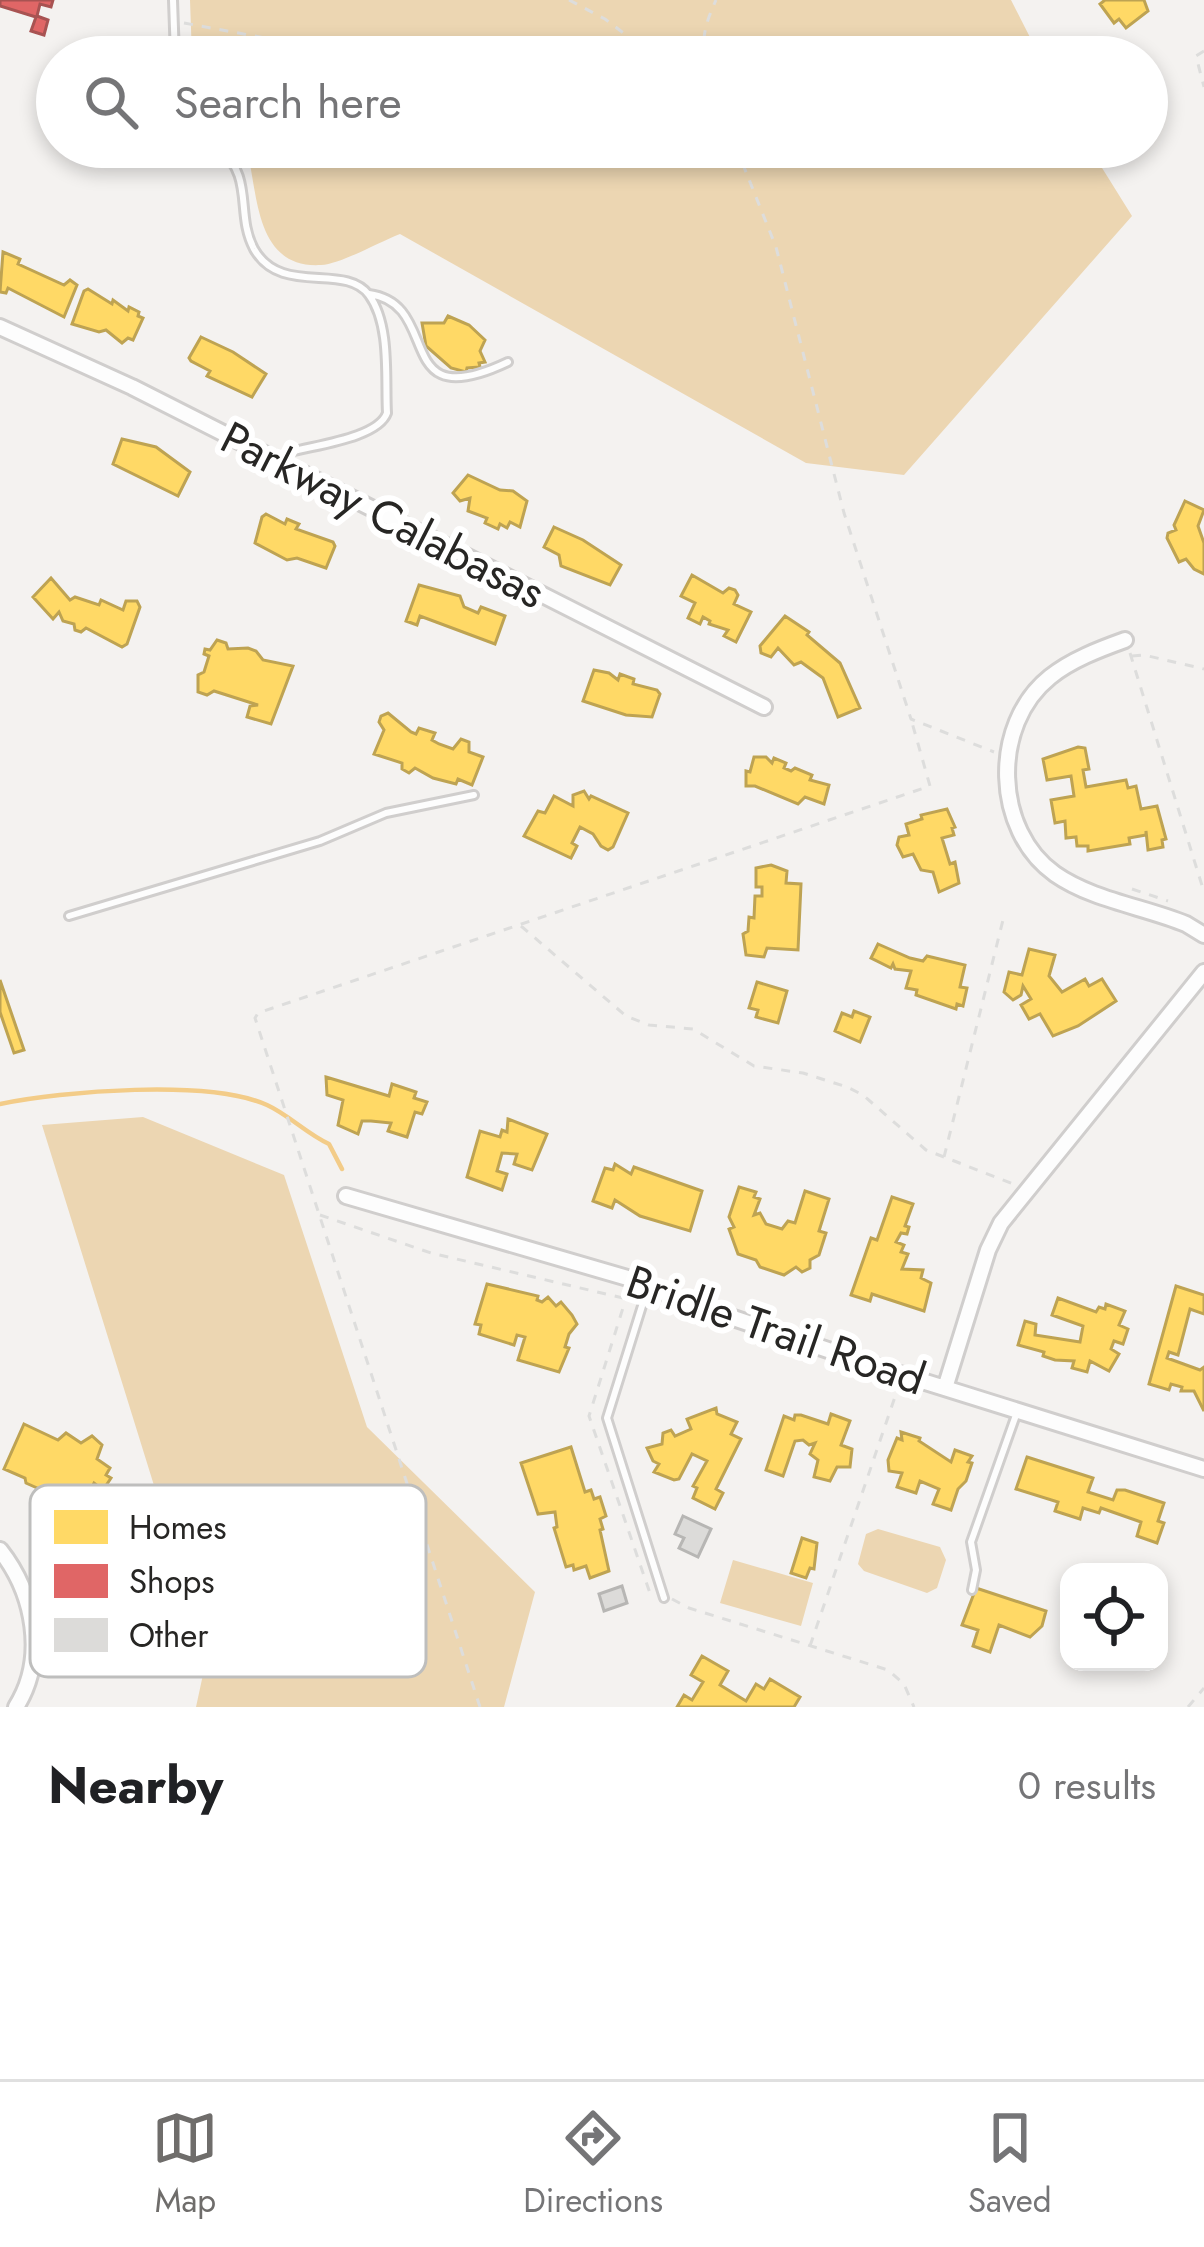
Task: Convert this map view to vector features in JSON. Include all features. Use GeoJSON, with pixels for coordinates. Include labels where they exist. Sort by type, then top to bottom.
{"type":"FeatureCollection","features":[{"type":"Feature","properties":{"kind":"street","name":"Parkway Calabasas"},"geometry":{"type":"LineString","coordinates":[[0,327],[132,388],[764,706]]}},
{"type":"Feature","properties":{"kind":"street"},"geometry":{"type":"LineString","coordinates":[[1125,640],[1048,678],[1015,726],[1006,789],[1013,817],[1038,860],[1059,877],[1144,907],[1204,935]]}},
{"type":"Feature","properties":{"kind":"street"},"geometry":{"type":"LineString","coordinates":[[945,1388],[988,1250],[1025,1189],[1204,972]]}},
{"type":"Feature","properties":{"kind":"street","name":"Bridle Trail Road"},"geometry":{"type":"LineString","coordinates":[[346,1196],[631,1279],[902,1375],[1204,1469]]}},
{"type":"Feature","properties":{"kind":"street"},"geometry":{"type":"LineString","coordinates":[[0,1550],[14,1568],[30,1614]]}},
{"type":"Feature","properties":{"kind":"street"},"geometry":{"type":"LineString","coordinates":[[16,1707],[30,1676]]}},
{"type":"Feature","properties":{"kind":"lane"},"geometry":{"type":"LineString","coordinates":[[173,0],[176,36]]}},
{"type":"Feature","properties":{"kind":"lane"},"geometry":{"type":"LineString","coordinates":[[237,168],[252,246],[266,265],[285,275],[353,282],[369,294],[386,296],[400,309],[426,361],[446,378],[461,380],[508,362]]}},
{"type":"Feature","properties":{"kind":"lane"},"geometry":{"type":"LineString","coordinates":[[278,462],[291,452],[369,432],[384,422],[382,341],[369,294]]}},
{"type":"Feature","properties":{"kind":"lane"},"geometry":{"type":"LineString","coordinates":[[69,916],[320,841],[386,813],[474,796]]}},
{"type":"Feature","properties":{"kind":"lane"},"geometry":{"type":"LineString","coordinates":[[648,1287],[608,1418],[664,1598]]}},
{"type":"Feature","properties":{"kind":"lane"},"geometry":{"type":"LineString","coordinates":[[972,1590],[976,1570],[971,1542],[1017,1412]]}},
{"type":"Feature","properties":{"kind":"path"},"geometry":{"type":"LineString","coordinates":[[569,0],[627,36]]}},
{"type":"Feature","properties":{"kind":"path"},"geometry":{"type":"LineString","coordinates":[[704,36],[716,0]]}},
{"type":"Feature","properties":{"kind":"path"},"geometry":{"type":"LineString","coordinates":[[176,22],[253,36]]}},
{"type":"Feature","properties":{"kind":"path"},"geometry":{"type":"LineString","coordinates":[[1204,51],[1196,56],[1204,87]]}},
{"type":"Feature","properties":{"kind":"path"},"geometry":{"type":"LineString","coordinates":[[407,1485],[255,1018],[258,1013],[930,786],[844,513],[776,247],[744,168]]}},
{"type":"Feature","properties":{"kind":"path"},"geometry":{"type":"LineString","coordinates":[[1125,640],[1204,892]]}},
{"type":"Feature","properties":{"kind":"path"},"geometry":{"type":"LineString","coordinates":[[1132,656],[1204,669]]}},
{"type":"Feature","properties":{"kind":"path"},"geometry":{"type":"LineString","coordinates":[[911,718],[1009,758]]}},
{"type":"Feature","properties":{"kind":"path"},"geometry":{"type":"LineString","coordinates":[[944,1157],[1004,916]]}},
{"type":"Feature","properties":{"kind":"path"},"geometry":{"type":"LineString","coordinates":[[520,924],[626,1016],[649,1025],[693,1029],[754,1066],[803,1073],[847,1087],[863,1095],[911,1141],[1025,1189]]}},
{"type":"Feature","properties":{"kind":"path"},"geometry":{"type":"LineString","coordinates":[[318,1214],[431,1253],[627,1299]]}},
{"type":"Feature","properties":{"kind":"path"},"geometry":{"type":"LineString","coordinates":[[631,1279],[590,1416],[646,1589],[652,1597],[888,1670],[904,1684],[914,1707]]}},
{"type":"Feature","properties":{"kind":"path"},"geometry":{"type":"LineString","coordinates":[[810,1647],[902,1375]]}},
{"type":"Feature","properties":{"kind":"path"},"geometry":{"type":"LineString","coordinates":[[426,1543],[480,1707]]}},
{"type":"Feature","properties":{"kind":"path"},"geometry":{"type":"LineString","coordinates":[[1188,1707],[1204,1688]]}},
{"type":"Feature","properties":{"kind":"shaded area"},"geometry":{"type":"Polygon","coordinates":[[[190,0],[1011,0],[1029,36],[191,36],[190,0]]]}},
{"type":"Feature","properties":{"kind":"shaded area"},"geometry":{"type":"Polygon","coordinates":[[[251,168],[1102,168],[1132,216],[904,475],[806,463],[400,234],[329,264],[300,263],[272,244],[251,168]]]}},
{"type":"Feature","properties":{"kind":"shaded area"},"geometry":{"type":"Polygon","coordinates":[[[143,1117],[284,1175],[367,1427],[535,1592],[504,1707],[196,1707],[202,1677],[426,1677],[426,1485],[154,1485],[42,1125],[143,1117]]]}},
{"type":"Feature","properties":{"kind":"shaded area"},"geometry":{"type":"Polygon","coordinates":[[[878,1529],[940,1547],[946,1560],[937,1588],[927,1593],[864,1571],[858,1564],[866,1534],[878,1529]]]}},
{"type":"Feature","properties":{"kind":"shaded area"},"geometry":{"type":"Polygon","coordinates":[[[733,1560],[813,1583],[801,1626],[720,1603],[733,1560]]]}},
{"type":"Feature","properties":{"kind":"building: Homes"},"geometry":{"type":"Polygon","coordinates":[[[1144,0],[1148,11],[1126,28],[1119,19],[1114,23],[1100,4],[1144,0]]]}},
{"type":"Feature","properties":{"kind":"building: Homes"},"geometry":{"type":"Polygon","coordinates":[[[3,252],[64,285],[70,280],[77,285],[64,317],[8,288],[0,292],[3,252]]]}},
{"type":"Feature","properties":{"kind":"building: Homes"},"geometry":{"type":"Polygon","coordinates":[[[88,289],[112,304],[113,300],[128,311],[129,307],[139,312],[143,318],[133,340],[122,343],[106,330],[72,324],[88,289]]]}},
{"type":"Feature","properties":{"kind":"building: Homes"},"geometry":{"type":"Polygon","coordinates":[[[448,316],[469,325],[485,340],[480,351],[485,362],[480,367],[466,372],[451,368],[426,346],[422,323],[444,323],[448,316]]]}},
{"type":"Feature","properties":{"kind":"building: Homes"},"geometry":{"type":"Polygon","coordinates":[[[201,337],[266,374],[252,397],[207,376],[210,371],[191,361],[201,337]]]}},
{"type":"Feature","properties":{"kind":"building: Homes"},"geometry":{"type":"Polygon","coordinates":[[[122,439],[156,447],[190,472],[178,496],[113,464],[122,439]]]}},
{"type":"Feature","properties":{"kind":"building: Homes"},"geometry":{"type":"Polygon","coordinates":[[[468,475],[527,501],[520,527],[510,522],[507,528],[500,524],[498,529],[485,523],[487,518],[468,511],[470,498],[460,501],[453,493],[468,475]]]}},
{"type":"Feature","properties":{"kind":"building: Homes"},"geometry":{"type":"Polygon","coordinates":[[[1185,501],[1204,510],[1198,526],[1204,543],[1204,574],[1186,559],[1179,562],[1167,538],[1176,530],[1185,501]]]}},
{"type":"Feature","properties":{"kind":"building: Homes"},"geometry":{"type":"Polygon","coordinates":[[[266,514],[333,542],[326,568],[297,558],[287,560],[255,543],[266,514]]]}},
{"type":"Feature","properties":{"kind":"building: Homes"},"geometry":{"type":"Polygon","coordinates":[[[554,527],[621,565],[610,585],[561,566],[559,555],[544,547],[554,527]]]}},
{"type":"Feature","properties":{"kind":"building: Homes"},"geometry":{"type":"Polygon","coordinates":[[[692,575],[723,593],[735,590],[734,604],[751,612],[736,642],[724,636],[728,630],[703,617],[700,624],[688,618],[695,603],[681,596],[692,575]]]}},
{"type":"Feature","properties":{"kind":"building: Homes"},"geometry":{"type":"Polygon","coordinates":[[[51,578],[70,600],[75,597],[99,605],[101,600],[123,610],[126,601],[137,601],[140,607],[127,644],[122,647],[86,628],[75,630],[59,612],[53,619],[33,597],[51,578]]]}},
{"type":"Feature","properties":{"kind":"building: Homes"},"geometry":{"type":"Polygon","coordinates":[[[419,585],[460,596],[464,607],[478,613],[481,607],[505,616],[495,644],[420,616],[417,625],[406,621],[419,585]]]}},
{"type":"Feature","properties":{"kind":"building: Homes"},"geometry":{"type":"Polygon","coordinates":[[[785,616],[840,663],[860,708],[838,717],[823,678],[801,662],[794,665],[778,648],[771,657],[761,653],[760,646],[785,616]]]}},
{"type":"Feature","properties":{"kind":"building: Homes"},"geometry":{"type":"Polygon","coordinates":[[[217,640],[228,649],[248,648],[263,660],[293,666],[271,724],[247,717],[250,706],[258,705],[214,691],[198,692],[198,675],[204,672],[209,656],[205,649],[210,650],[217,640]]]}},
{"type":"Feature","properties":{"kind":"building: Homes"},"geometry":{"type":"Polygon","coordinates":[[[594,670],[618,680],[620,674],[634,679],[633,684],[657,690],[660,694],[652,717],[626,715],[583,701],[594,670]]]}},
{"type":"Feature","properties":{"kind":"building: Homes"},"geometry":{"type":"Polygon","coordinates":[[[388,713],[411,732],[416,734],[419,728],[435,733],[432,740],[439,744],[453,749],[461,739],[469,742],[469,752],[483,757],[472,785],[433,778],[415,768],[409,773],[402,763],[374,754],[384,730],[381,716],[388,713]]]}},
{"type":"Feature","properties":{"kind":"building: Homes"},"geometry":{"type":"Polygon","coordinates":[[[1085,748],[1086,787],[1126,780],[1128,788],[1136,786],[1141,809],[1157,806],[1166,839],[1163,847],[1148,850],[1146,831],[1146,835],[1129,838],[1130,844],[1088,851],[1088,846],[1077,846],[1076,837],[1066,838],[1065,821],[1055,823],[1051,800],[1074,796],[1071,776],[1047,780],[1043,759],[1085,748]]]}},
{"type":"Feature","properties":{"kind":"building: Homes"},"geometry":{"type":"Polygon","coordinates":[[[754,757],[766,757],[772,763],[774,758],[786,763],[784,768],[795,768],[812,775],[810,780],[829,785],[824,804],[805,797],[798,804],[746,786],[746,771],[750,772],[754,757]]]}},
{"type":"Feature","properties":{"kind":"building: Homes"},"geometry":{"type":"Polygon","coordinates":[[[584,791],[589,799],[628,813],[613,847],[601,846],[580,827],[571,858],[524,836],[538,811],[545,813],[554,796],[573,806],[573,795],[584,791]]]}},
{"type":"Feature","properties":{"kind":"building: Homes"},"geometry":{"type":"Polygon","coordinates":[[[947,809],[954,835],[942,838],[950,864],[955,862],[959,883],[939,892],[933,872],[921,870],[913,854],[903,857],[897,845],[899,837],[909,835],[906,824],[947,809]]]}},
{"type":"Feature","properties":{"kind":"building: Homes"},"geometry":{"type":"Polygon","coordinates":[[[771,865],[787,871],[786,883],[801,884],[798,950],[767,948],[764,957],[746,955],[743,934],[748,931],[749,917],[754,918],[755,896],[762,896],[762,887],[756,887],[756,868],[771,865]]]}},
{"type":"Feature","properties":{"kind":"building: Homes"},"geometry":{"type":"Polygon","coordinates":[[[878,944],[910,958],[923,961],[927,956],[965,965],[960,987],[967,988],[963,1006],[957,1004],[956,1009],[906,988],[911,971],[871,958],[878,944]]]}},
{"type":"Feature","properties":{"kind":"building: Homes"},"geometry":{"type":"Polygon","coordinates":[[[1029,949],[1055,955],[1049,976],[1062,992],[1085,979],[1089,986],[1102,979],[1116,1001],[1053,1036],[1040,1014],[1029,1019],[1021,1005],[1031,999],[1023,986],[1021,995],[1013,1000],[1004,992],[1009,972],[1022,975],[1029,949]]]}},
{"type":"Feature","properties":{"kind":"building: Homes"},"geometry":{"type":"Polygon","coordinates":[[[0,980],[24,1050],[14,1053],[0,1012],[0,980]]]}},
{"type":"Feature","properties":{"kind":"building: Homes"},"geometry":{"type":"Polygon","coordinates":[[[757,982],[787,991],[778,1023],[756,1017],[758,1010],[749,1008],[757,982]]]}},
{"type":"Feature","properties":{"kind":"building: Homes"},"geometry":{"type":"Polygon","coordinates":[[[854,1011],[870,1017],[860,1042],[835,1031],[842,1013],[852,1017],[854,1011]]]}},
{"type":"Feature","properties":{"kind":"building: Homes"},"geometry":{"type":"Polygon","coordinates":[[[326,1077],[389,1096],[392,1084],[416,1092],[414,1098],[427,1102],[422,1114],[415,1112],[407,1137],[388,1131],[391,1123],[371,1121],[362,1121],[358,1134],[338,1125],[343,1100],[327,1095],[326,1077]]]}},
{"type":"Feature","properties":{"kind":"building: Homes"},"geometry":{"type":"Polygon","coordinates":[[[508,1119],[547,1134],[532,1170],[514,1164],[517,1154],[502,1153],[497,1171],[507,1174],[502,1190],[467,1177],[480,1131],[500,1137],[502,1130],[507,1132],[508,1119]]]}},
{"type":"Feature","properties":{"kind":"building: Homes"},"geometry":{"type":"Polygon","coordinates":[[[615,1164],[631,1174],[634,1167],[702,1191],[690,1231],[640,1216],[615,1200],[612,1208],[593,1201],[605,1168],[613,1170],[615,1164]]]}},
{"type":"Feature","properties":{"kind":"building: Homes"},"geometry":{"type":"Polygon","coordinates":[[[739,1187],[756,1192],[754,1197],[760,1199],[754,1215],[760,1213],[766,1224],[782,1229],[788,1221],[795,1223],[805,1191],[829,1199],[819,1231],[826,1233],[810,1268],[802,1272],[796,1267],[784,1275],[738,1254],[729,1217],[739,1187]]]}},
{"type":"Feature","properties":{"kind":"building: Homes"},"geometry":{"type":"Polygon","coordinates":[[[892,1197],[913,1204],[907,1234],[901,1233],[896,1242],[908,1254],[902,1269],[923,1270],[921,1278],[931,1283],[924,1311],[872,1294],[870,1301],[851,1295],[892,1197]]]}},
{"type":"Feature","properties":{"kind":"building: Homes"},"geometry":{"type":"Polygon","coordinates":[[[487,1284],[538,1296],[542,1302],[548,1297],[556,1306],[561,1302],[572,1315],[577,1324],[569,1334],[559,1372],[518,1360],[525,1337],[517,1335],[514,1345],[479,1334],[481,1325],[475,1324],[487,1284]]]}},
{"type":"Feature","properties":{"kind":"building: Homes"},"geometry":{"type":"Polygon","coordinates":[[[1176,1286],[1204,1295],[1204,1314],[1190,1309],[1178,1355],[1169,1352],[1167,1358],[1200,1370],[1204,1367],[1204,1411],[1194,1391],[1149,1384],[1176,1286]]]}},
{"type":"Feature","properties":{"kind":"building: Homes"},"geometry":{"type":"Polygon","coordinates":[[[1058,1298],[1096,1312],[1106,1304],[1125,1311],[1119,1325],[1128,1329],[1123,1344],[1114,1341],[1111,1349],[1119,1354],[1109,1371],[1090,1361],[1087,1372],[1072,1368],[1074,1361],[1055,1360],[1018,1345],[1025,1321],[1036,1324],[1035,1335],[1080,1342],[1083,1326],[1052,1315],[1058,1298]]]}},
{"type":"Feature","properties":{"kind":"building: Homes"},"geometry":{"type":"Polygon","coordinates":[[[716,1408],[717,1414],[737,1422],[731,1434],[741,1439],[716,1489],[723,1493],[715,1509],[693,1498],[697,1488],[693,1486],[707,1461],[692,1454],[674,1480],[654,1472],[659,1464],[647,1448],[662,1444],[663,1433],[671,1430],[675,1436],[691,1429],[687,1419],[716,1408]]]}},
{"type":"Feature","properties":{"kind":"building: Homes"},"geometry":{"type":"Polygon","coordinates":[[[831,1414],[850,1421],[841,1445],[852,1449],[850,1467],[837,1467],[830,1481],[814,1477],[818,1460],[810,1454],[815,1443],[803,1440],[795,1441],[783,1476],[766,1470],[784,1416],[794,1420],[801,1415],[828,1424],[831,1414]]]}},
{"type":"Feature","properties":{"kind":"building: Homes"},"geometry":{"type":"Polygon","coordinates":[[[24,1424],[58,1440],[66,1433],[81,1443],[92,1436],[102,1445],[97,1459],[110,1468],[106,1475],[111,1478],[106,1485],[30,1485],[4,1469],[24,1424]]]}},
{"type":"Feature","properties":{"kind":"building: Homes"},"geometry":{"type":"Polygon","coordinates":[[[901,1432],[920,1438],[951,1462],[955,1450],[972,1456],[951,1510],[933,1504],[939,1489],[920,1481],[916,1493],[897,1487],[902,1473],[889,1471],[888,1460],[897,1438],[902,1440],[901,1432]]]}},
{"type":"Feature","properties":{"kind":"building: Homes"},"geometry":{"type":"Polygon","coordinates":[[[571,1447],[585,1492],[591,1490],[594,1499],[600,1497],[606,1516],[600,1519],[600,1530],[609,1571],[590,1578],[586,1566],[566,1567],[554,1528],[555,1512],[538,1514],[521,1463],[571,1447]]]}},
{"type":"Feature","properties":{"kind":"building: Homes"},"geometry":{"type":"Polygon","coordinates":[[[1027,1457],[1093,1478],[1088,1492],[1113,1500],[1117,1490],[1125,1490],[1164,1503],[1157,1543],[1137,1536],[1141,1522],[1101,1508],[1099,1513],[1083,1508],[1080,1519],[1055,1511],[1058,1502],[1016,1489],[1027,1457]]]}},
{"type":"Feature","properties":{"kind":"building: Homes"},"geometry":{"type":"Polygon","coordinates":[[[802,1538],[817,1543],[814,1569],[810,1568],[806,1578],[791,1573],[802,1538]]]}},
{"type":"Feature","properties":{"kind":"building: Homes"},"geometry":{"type":"Polygon","coordinates":[[[976,1588],[1046,1611],[1042,1626],[1030,1637],[999,1625],[990,1652],[973,1646],[978,1630],[962,1625],[976,1588]]]}},
{"type":"Feature","properties":{"kind":"building: Homes"},"geometry":{"type":"Polygon","coordinates":[[[702,1656],[728,1671],[720,1685],[746,1701],[756,1684],[764,1689],[770,1679],[800,1697],[794,1707],[677,1707],[684,1695],[692,1700],[703,1682],[691,1675],[702,1656]]]}},
{"type":"Feature","properties":{"kind":"building: Shops"},"geometry":{"type":"Polygon","coordinates":[[[0,0],[53,0],[51,7],[40,4],[37,16],[48,20],[44,35],[31,31],[36,17],[0,6],[0,0]]]}},
{"type":"Feature","properties":{"kind":"building: Other"},"geometry":{"type":"Polygon","coordinates":[[[683,1516],[711,1529],[698,1557],[679,1548],[684,1538],[675,1534],[683,1516]]]}},
{"type":"Feature","properties":{"kind":"building: Other"},"geometry":{"type":"Polygon","coordinates":[[[622,1586],[627,1603],[604,1611],[599,1594],[622,1586]]]}},
{"type":"Feature","properties":{"kind":"waterway"},"geometry":{"type":"LineString","coordinates":[[0,1104],[135,1090],[241,1097],[275,1109],[329,1144],[342,1169]]}}]}
